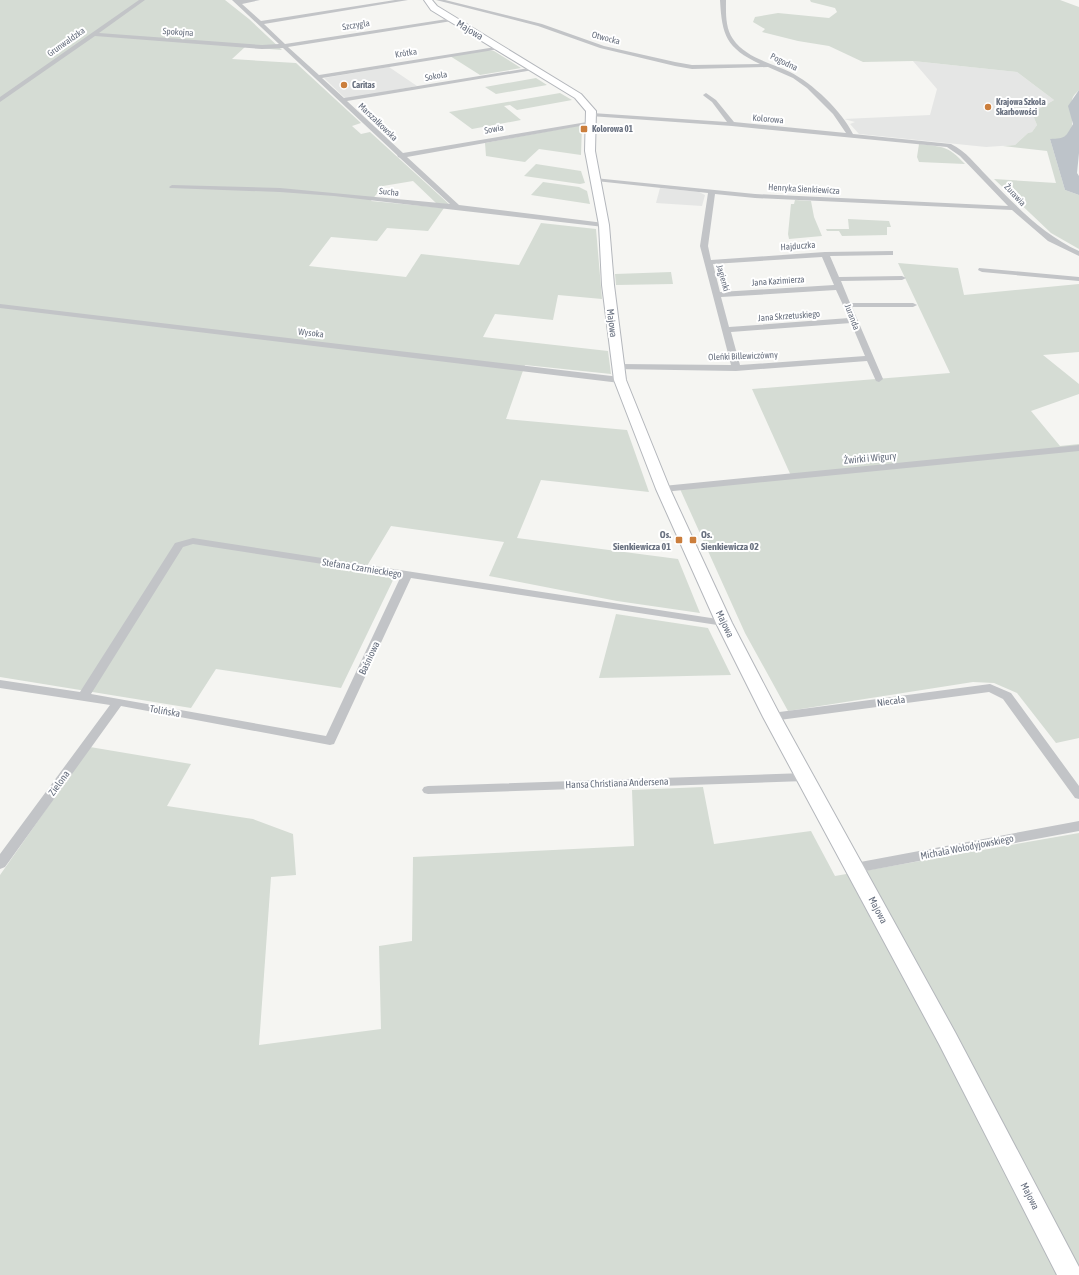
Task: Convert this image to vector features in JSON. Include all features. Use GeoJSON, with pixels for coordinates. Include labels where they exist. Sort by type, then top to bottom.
{"type":"FeatureCollection","features":[{"type":"Feature","properties":{"kind":"street","name":"Grunwaldzka"},"geometry":{"type":"LineString","coordinates":[[0,100],[142,0]]}},
{"type":"Feature","properties":{"kind":"street"},"geometry":{"type":"LineString","coordinates":[[236,1],[257,0]]}},
{"type":"Feature","properties":{"kind":"street"},"geometry":{"type":"LineString","coordinates":[[259,22],[405,0]]}},
{"type":"Feature","properties":{"kind":"street","name":"Pogodna"},"geometry":{"type":"LineString","coordinates":[[723,0],[726,30],[730,41],[746,54],[771,65],[804,83],[850,130],[852,136]]}},
{"type":"Feature","properties":{"kind":"street","name":"Marszałkowska"},"geometry":{"type":"LineString","coordinates":[[236,1],[400,156],[458,208]]}},
{"type":"Feature","properties":{"kind":"street"},"geometry":{"type":"LineString","coordinates":[[428,1],[442,1]]}},
{"type":"Feature","properties":{"kind":"street","name":"Majowa"},"geometry":{"type":"LineString","coordinates":[[428,1],[452,18],[578,96],[589,108],[592,118],[590,151],[604,225],[608,285],[619,373],[663,489],[724,623],[772,717],[947,1038],[1070,1275]]}},
{"type":"Feature","properties":{"kind":"street","name":"Otwocka"},"geometry":{"type":"LineString","coordinates":[[442,1],[540,25],[602,47],[685,66],[771,65]]}},
{"type":"Feature","properties":{"kind":"street","name":"Szczygla"},"geometry":{"type":"LineString","coordinates":[[262,47],[283,46],[452,18]]}},
{"type":"Feature","properties":{"kind":"street","name":"Spokojna"},"geometry":{"type":"LineString","coordinates":[[93,34],[262,47]]}},
{"type":"Feature","properties":{"kind":"street","name":"Krótka"},"geometry":{"type":"LineString","coordinates":[[316,77],[500,47]]}},
{"type":"Feature","properties":{"kind":"street","name":"Sokola"},"geometry":{"type":"LineString","coordinates":[[342,100],[533,68]]}},
{"type":"Feature","properties":{"kind":"street"},"geometry":{"type":"LineString","coordinates":[[706,95],[714,100],[732,124]]}},
{"type":"Feature","properties":{"kind":"street","name":"Kolorowa"},"geometry":{"type":"LineString","coordinates":[[592,118],[732,124],[942,144]]}},
{"type":"Feature","properties":{"kind":"street","name":"Sowia"},"geometry":{"type":"LineString","coordinates":[[400,156],[592,118]]}},
{"type":"Feature","properties":{"kind":"street","name":"Żurawia"},"geometry":{"type":"LineString","coordinates":[[942,144],[949,145],[958,151],[1012,208],[1036,230],[1078,255]]}},
{"type":"Feature","properties":{"kind":"street","name":"Henryka Sienkiewicza"},"geometry":{"type":"LineString","coordinates":[[596,179],[712,192],[837,200],[1012,208]]}},
{"type":"Feature","properties":{"kind":"street","name":"Sucha"},"geometry":{"type":"LineString","coordinates":[[172,187],[257,189],[341,196],[604,225]]}},
{"type":"Feature","properties":{"kind":"street","name":"Jagienki"},"geometry":{"type":"LineString","coordinates":[[712,192],[704,246],[736,368]]}},
{"type":"Feature","properties":{"kind":"street","name":"Hajduczka"},"geometry":{"type":"LineString","coordinates":[[708,262],[825,254],[890,253]]}},
{"type":"Feature","properties":{"kind":"street","name":"Juranda"},"geometry":{"type":"LineString","coordinates":[[825,254],[879,379]]}},
{"type":"Feature","properties":{"kind":"street"},"geometry":{"type":"LineString","coordinates":[[982,270],[1079,279]]}},
{"type":"Feature","properties":{"kind":"street","name":"Jana Kazimierza"},"geometry":{"type":"LineString","coordinates":[[718,295],[902,278]]}},
{"type":"Feature","properties":{"kind":"street"},"geometry":{"type":"LineString","coordinates":[[848,305],[913,305]]}},
{"type":"Feature","properties":{"kind":"street","name":"Wysoka"},"geometry":{"type":"LineString","coordinates":[[0,306],[619,373]]}},
{"type":"Feature","properties":{"kind":"street","name":"Jana Skrzetuskiego"},"geometry":{"type":"LineString","coordinates":[[726,330],[853,320]]}},
{"type":"Feature","properties":{"kind":"street","name":"Oleńki Billewiczówny"},"geometry":{"type":"LineString","coordinates":[[619,373],[736,368],[869,358]]}},
{"type":"Feature","properties":{"kind":"street","name":"Żwirki i Wigury"},"geometry":{"type":"LineString","coordinates":[[663,489],[1079,448]]}},
{"type":"Feature","properties":{"kind":"street","name":"Stefana Czarnieckiego"},"geometry":{"type":"LineString","coordinates":[[83,697],[179,545],[193,541],[724,623]]}},
{"type":"Feature","properties":{"kind":"street","name":"Baśniowa"},"geometry":{"type":"LineString","coordinates":[[330,740],[407,575]]}},
{"type":"Feature","properties":{"kind":"street","name":"Tolińska"},"geometry":{"type":"LineString","coordinates":[[0,684],[118,702],[330,740]]}},
{"type":"Feature","properties":{"kind":"street","name":"Niecała"},"geometry":{"type":"LineString","coordinates":[[772,717],[990,688],[1007,696],[1079,795]]}},
{"type":"Feature","properties":{"kind":"street","name":"Zielona"},"geometry":{"type":"LineString","coordinates":[[0,864],[118,702]]}},
{"type":"Feature","properties":{"kind":"street","name":"Hansa Christiana Andersena"},"geometry":{"type":"LineString","coordinates":[[428,790],[805,777]]}},
{"type":"Feature","properties":{"kind":"street","name":"Michała Wołodyjowskiego"},"geometry":{"type":"LineString","coordinates":[[855,868],[1079,826]]}},
{"type":"Feature","properties":{"kind":"shaded area"},"geometry":{"type":"Polygon","coordinates":[[[0,0],[225,0],[249,19],[282,50],[245,47],[232,59],[296,63],[361,123],[352,126],[361,134],[370,132],[450,205],[436,203],[413,181],[383,186],[371,201],[444,208],[428,231],[387,228],[377,241],[331,237],[309,266],[406,277],[421,254],[519,265],[541,223],[596,229],[602,299],[558,295],[553,320],[495,314],[483,337],[608,351],[611,374],[525,365],[506,419],[627,430],[649,492],[541,480],[517,538],[678,559],[700,613],[617,601],[489,576],[504,542],[391,526],[364,571],[395,576],[341,688],[216,669],[191,708],[0,677],[0,0]]]}},
{"type":"Feature","properties":{"kind":"shaded area"},"geometry":{"type":"Polygon","coordinates":[[[810,0],[1060,0],[1079,7],[1079,90],[1073,96],[1072,101],[1071,132],[1063,139],[1050,139],[1065,190],[1079,195],[1079,249],[1051,233],[994,179],[1056,183],[1047,151],[1003,146],[1015,145],[1028,133],[1032,132],[1037,125],[1032,113],[1054,100],[1017,72],[913,61],[863,62],[829,46],[798,41],[762,32],[765,29],[753,22],[755,17],[778,13],[829,18],[837,12],[835,8],[811,2],[810,0]]]}},
{"type":"Feature","properties":{"kind":"shaded area"},"geometry":{"type":"Polygon","coordinates":[[[487,50],[494,51],[521,68],[480,75],[450,56],[487,50]]]}},
{"type":"Feature","properties":{"kind":"shaded area","name":"Krajowa Szkoła Skarbowości"},"geometry":{"type":"Polygon","coordinates":[[[913,61],[1017,72],[1054,100],[1032,113],[1037,125],[1032,132],[1028,133],[1015,145],[986,147],[859,134],[850,124],[855,122],[844,119],[930,115],[937,89],[913,61]]]}},
{"type":"Feature","properties":{"kind":"shaded area"},"geometry":{"type":"Polygon","coordinates":[[[389,67],[417,86],[346,99],[324,78],[389,67]]]}},
{"type":"Feature","properties":{"kind":"shaded area"},"geometry":{"type":"Polygon","coordinates":[[[536,78],[547,85],[496,94],[485,87],[536,78]]]}},
{"type":"Feature","properties":{"kind":"shaded area"},"geometry":{"type":"Polygon","coordinates":[[[1079,90],[1079,153],[1077,173],[1079,176],[1079,195],[1065,190],[1050,139],[1062,138],[1066,135],[1073,124],[1068,106],[1079,90]]]}},
{"type":"Feature","properties":{"kind":"shaded area"},"geometry":{"type":"Polygon","coordinates":[[[560,93],[572,100],[517,110],[510,105],[504,106],[521,120],[472,129],[449,112],[560,93]]]}},
{"type":"Feature","properties":{"kind":"shaded area"},"geometry":{"type":"Polygon","coordinates":[[[582,125],[581,155],[539,149],[525,162],[486,156],[485,143],[582,125]]]}},
{"type":"Feature","properties":{"kind":"shaded area"},"geometry":{"type":"Polygon","coordinates":[[[919,144],[949,150],[965,164],[919,162],[917,157],[919,144]]]}},
{"type":"Feature","properties":{"kind":"shaded area"},"geometry":{"type":"Polygon","coordinates":[[[536,164],[581,171],[585,183],[580,184],[524,176],[536,164]]]}},
{"type":"Feature","properties":{"kind":"shaded area"},"geometry":{"type":"Polygon","coordinates":[[[543,182],[579,187],[587,191],[590,204],[531,195],[543,182]]]}},
{"type":"Feature","properties":{"kind":"shaded area"},"geometry":{"type":"Polygon","coordinates":[[[660,188],[699,192],[705,195],[702,206],[656,203],[660,188]]]}},
{"type":"Feature","properties":{"kind":"shaded area"},"geometry":{"type":"Polygon","coordinates":[[[795,200],[811,201],[814,217],[822,236],[789,239],[788,234],[791,204],[794,204],[795,200]]]}},
{"type":"Feature","properties":{"kind":"shaded area"},"geometry":{"type":"Polygon","coordinates":[[[848,219],[889,221],[891,227],[887,227],[887,235],[842,236],[839,231],[827,231],[826,229],[849,229],[848,219]]]}},
{"type":"Feature","properties":{"kind":"shaded area"},"geometry":{"type":"Polygon","coordinates":[[[898,263],[958,268],[964,295],[1079,284],[1079,352],[1043,355],[1079,384],[1079,394],[1031,411],[1060,446],[1079,444],[1079,738],[1056,743],[1017,693],[994,683],[973,682],[788,711],[745,633],[680,489],[792,478],[752,389],[950,373],[898,263]]]}},
{"type":"Feature","properties":{"kind":"shaded area"},"geometry":{"type":"Polygon","coordinates":[[[671,272],[673,284],[616,285],[615,274],[671,272]]]}},
{"type":"Feature","properties":{"kind":"shaded area"},"geometry":{"type":"Polygon","coordinates":[[[616,614],[708,628],[731,675],[599,678],[616,614]]]}},
{"type":"Feature","properties":{"kind":"shaded area"},"geometry":{"type":"Polygon","coordinates":[[[90,747],[191,764],[167,806],[253,819],[293,834],[296,875],[271,877],[259,1045],[381,1029],[379,946],[412,941],[413,857],[634,846],[632,790],[703,787],[714,844],[811,831],[835,876],[1079,833],[1079,1275],[0,1275],[0,875],[90,747]]]}},
{"type":"Feature","properties":{"kind":"place","name":"Caritas"},"geometry":{"type":"Point","coordinates":[344,85]}},
{"type":"Feature","properties":{"kind":"place","name":"Krajowa Szkoła Skarbowości"},"geometry":{"type":"Point","coordinates":[988,107]}},
{"type":"Feature","properties":{"kind":"place","name":"Kolorowa 01"},"geometry":{"type":"Point","coordinates":[584,129]}},
{"type":"Feature","properties":{"kind":"place","name":"Os. Sienkiewicza 01"},"geometry":{"type":"Point","coordinates":[679,540]}},
{"type":"Feature","properties":{"kind":"place","name":"Os. Sienkiewicza 02"},"geometry":{"type":"Point","coordinates":[693,540]}}]}
